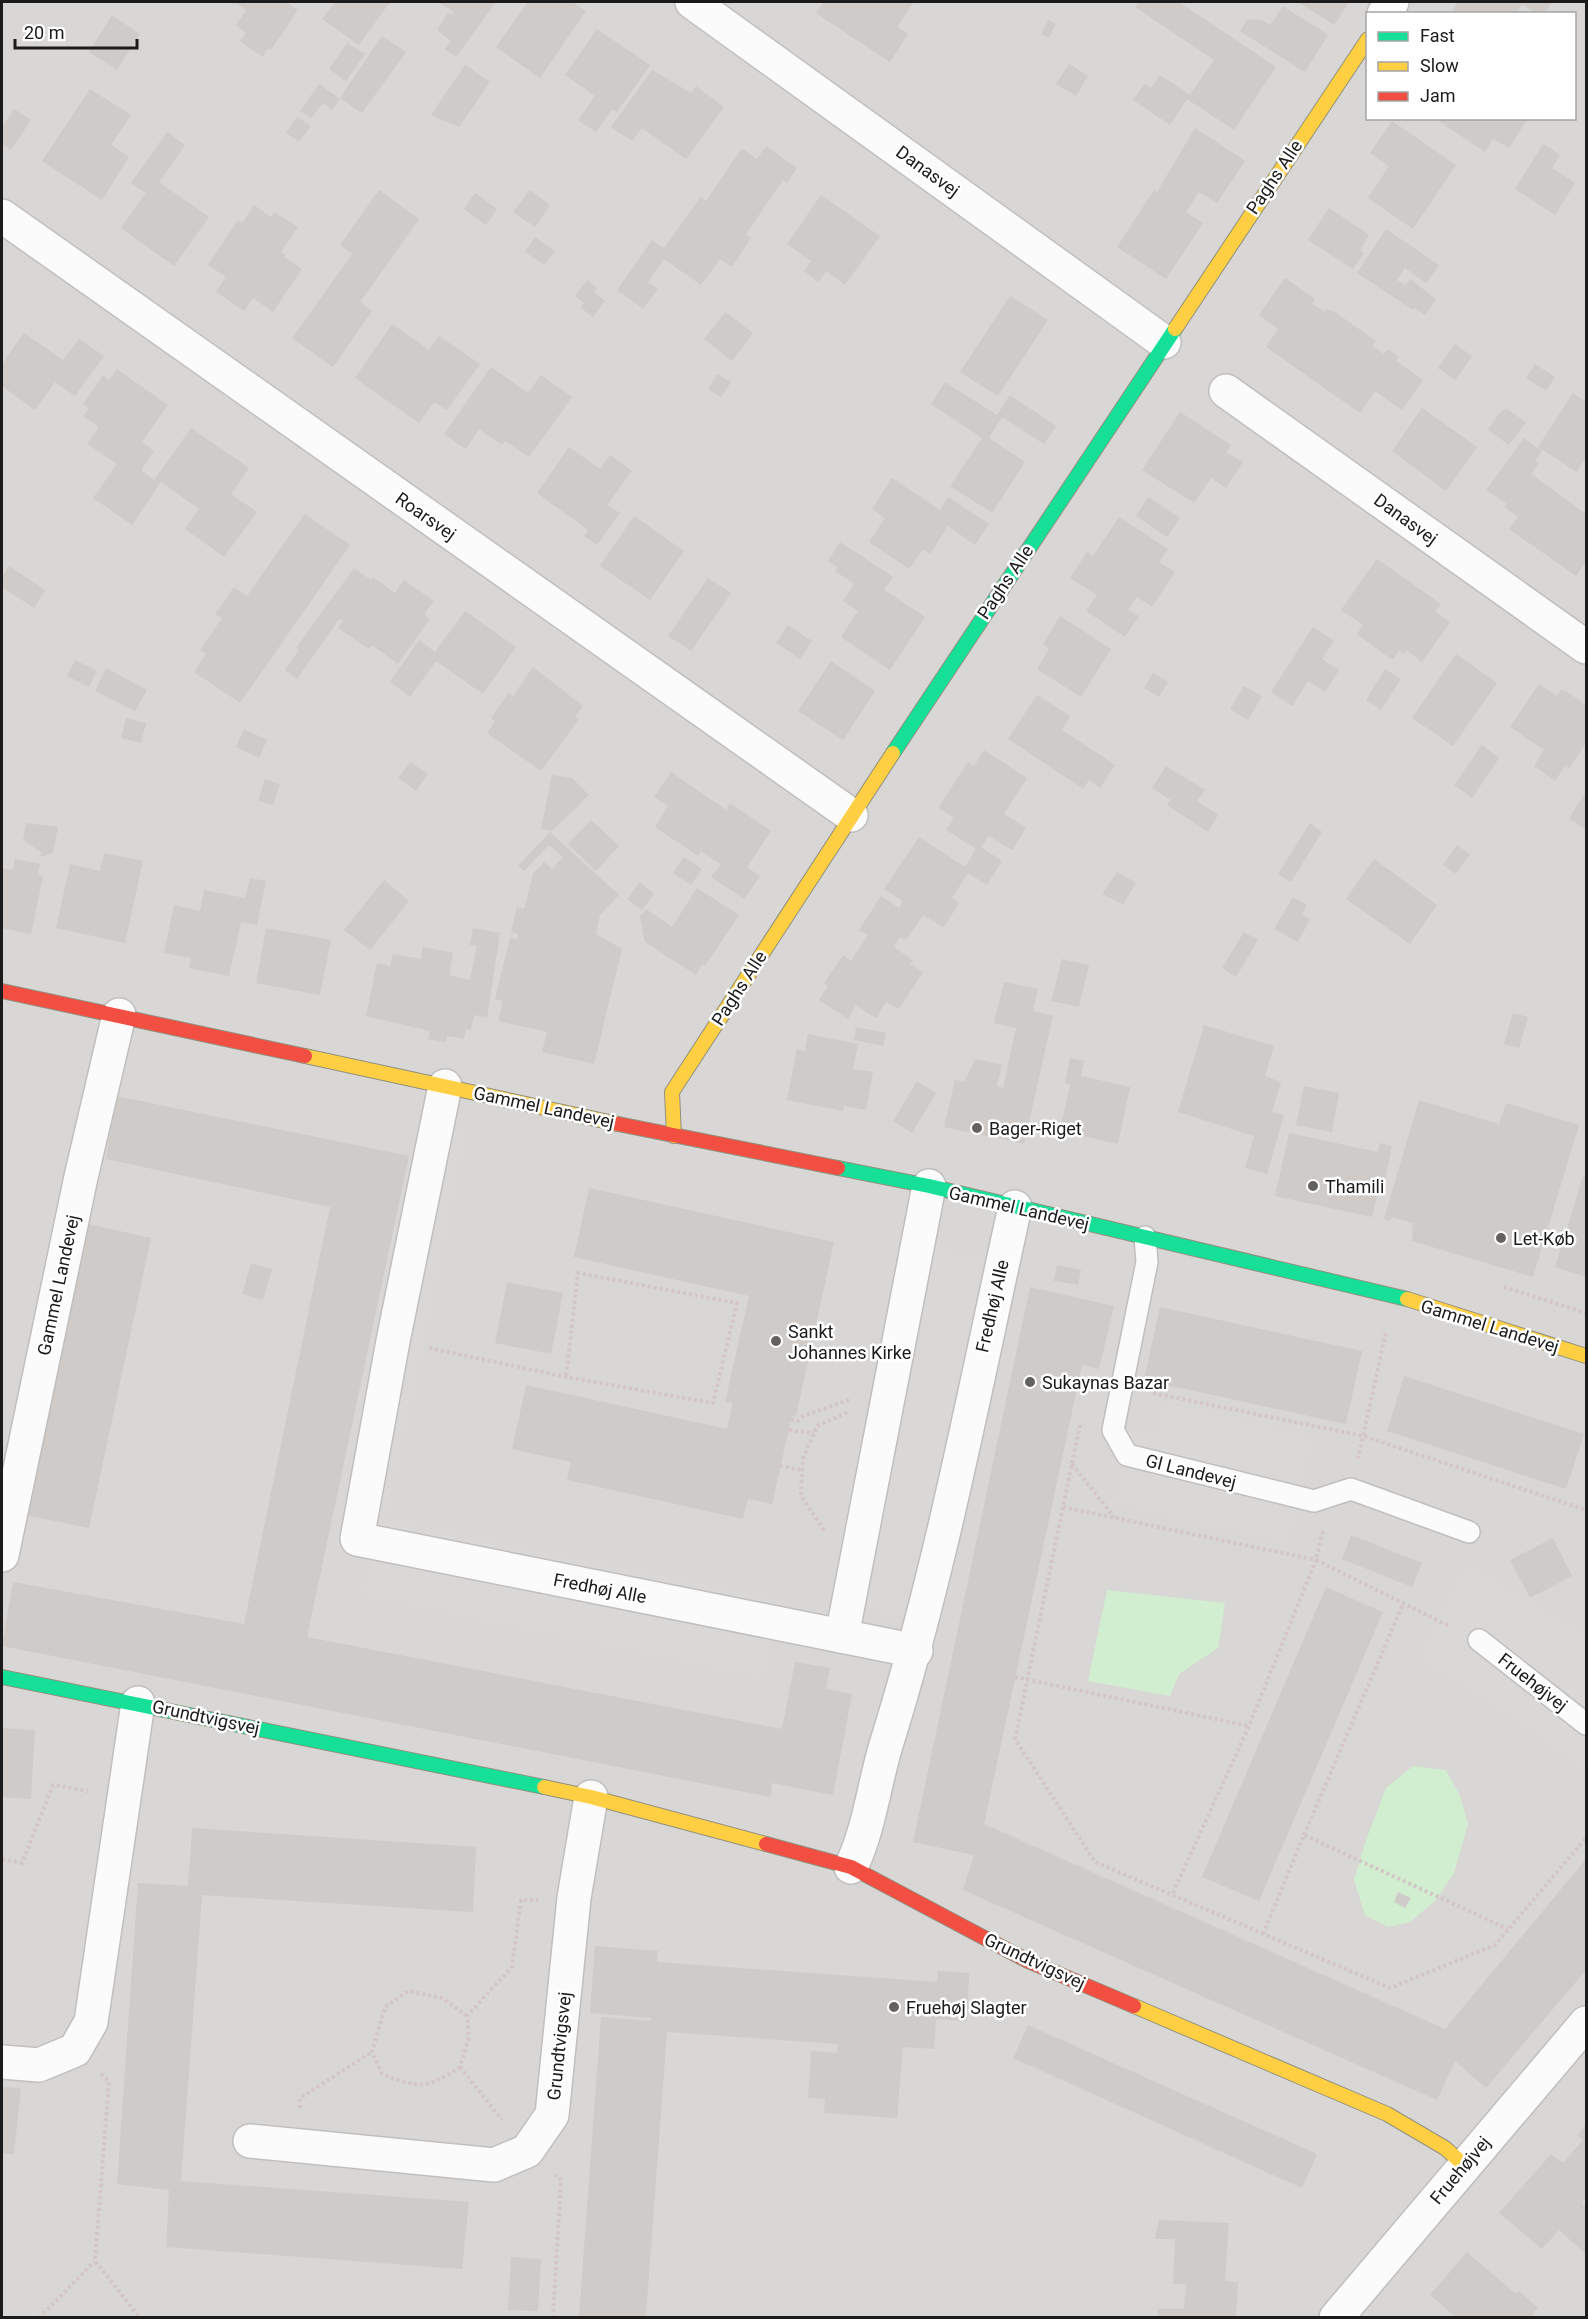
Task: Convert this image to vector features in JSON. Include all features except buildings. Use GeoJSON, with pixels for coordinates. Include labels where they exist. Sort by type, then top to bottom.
{"type":"FeatureCollection","features":[{"type":"Feature","properties":{"kind":"street","name":"Danasvej"},"geometry":{"type":"LineString","coordinates":[[692,2],[1164,342]]}},
{"type":"Feature","properties":{"kind":"street","name":"Paghs Alle"},"geometry":{"type":"LineString","coordinates":[[674,1136],[672,1092],[851,815],[1366,42]]}},
{"type":"Feature","properties":{"kind":"street","name":"Roarsvej"},"geometry":{"type":"LineString","coordinates":[[2,216],[851,815]]}},
{"type":"Feature","properties":{"kind":"street","name":"Danasvej"},"geometry":{"type":"LineString","coordinates":[[1226,391],[1587,647]]}},
{"type":"Feature","properties":{"kind":"street","name":"Gammel Landevej"},"geometry":{"type":"LineString","coordinates":[[2,991],[674,1136],[928,1186],[1393,1296],[1587,1356]]}},
{"type":"Feature","properties":{"kind":"street","name":"Gammel Landevej"},"geometry":{"type":"LineString","coordinates":[[2,1555],[9,1484],[118,1015]]}},
{"type":"Feature","properties":{"kind":"street"},"geometry":{"type":"LineString","coordinates":[[393,1341],[445,1086]]}},
{"type":"Feature","properties":{"kind":"street"},"geometry":{"type":"LineString","coordinates":[[842,1636],[928,1186]]}},
{"type":"Feature","properties":{"kind":"street","name":"Fredhøj Alle"},"geometry":{"type":"LineString","coordinates":[[851,1867],[860,1850],[874,1787],[916,1651],[1015,1207]]}},
{"type":"Feature","properties":{"kind":"street","name":"Fredhøj Alle"},"geometry":{"type":"LineString","coordinates":[[393,1341],[357,1539],[916,1651]]}},
{"type":"Feature","properties":{"kind":"street","name":"Grundtvigsvej"},"geometry":{"type":"LineString","coordinates":[[2,1677],[591,1797],[851,1867],[1028,1961],[1387,2114],[1445,2148],[1464,2165]]}},
{"type":"Feature","properties":{"kind":"street","name":"Grundtvigsvej"},"geometry":{"type":"LineString","coordinates":[[75,2050],[91,2022],[138,1703]]}},
{"type":"Feature","properties":{"kind":"street","name":"Grundtvigsvej"},"geometry":{"type":"LineString","coordinates":[[250,2141],[494,2165],[527,2151],[552,2115],[574,1898],[591,1797]]}},
{"type":"Feature","properties":{"kind":"street","name":"Fruehøjvej"},"geometry":{"type":"LineString","coordinates":[[1336,2318],[1464,2165],[1587,2024]]}},
{"type":"Feature","properties":{"kind":"street"},"geometry":{"type":"LineString","coordinates":[[2,2062],[39,2065],[75,2050]]}},
{"type":"Feature","properties":{"kind":"lane","name":"Gl Landevej"},"geometry":{"type":"LineString","coordinates":[[1144,1237],[1147,1262],[1113,1430],[1127,1455],[1314,1501],[1351,1489]]}},
{"type":"Feature","properties":{"kind":"lane"},"geometry":{"type":"LineString","coordinates":[[1351,1489],[1468,1532]]}},
{"type":"Feature","properties":{"kind":"lane","name":"Fruehøjvej"},"geometry":{"type":"LineString","coordinates":[[1479,1640],[1587,1724]]}},
{"type":"Feature","properties":{"kind":"path"},"geometry":{"type":"LineString","coordinates":[[393,1341],[566,1377],[713,1403],[737,1303],[578,1273],[566,1377]]}},
{"type":"Feature","properties":{"kind":"path"},"geometry":{"type":"LineString","coordinates":[[1351,1489],[1393,1296]]}},
{"type":"Feature","properties":{"kind":"path"},"geometry":{"type":"LineString","coordinates":[[1120,1387],[1363,1436],[1587,1510]]}},
{"type":"Feature","properties":{"kind":"path"},"geometry":{"type":"LineString","coordinates":[[791,1420],[798,1421],[803,1416],[856,1399]]}},
{"type":"Feature","properties":{"kind":"path"},"geometry":{"type":"LineString","coordinates":[[1081,1421],[1015,1739],[1095,1862],[1390,1988],[1495,1945],[1587,1838]]}},
{"type":"Feature","properties":{"kind":"path"},"geometry":{"type":"LineString","coordinates":[[789,1430],[814,1434]]}},
{"type":"Feature","properties":{"kind":"path"},"geometry":{"type":"LineString","coordinates":[[1072,1463],[1115,1517]]}},
{"type":"Feature","properties":{"kind":"path"},"geometry":{"type":"LineString","coordinates":[[780,1466],[802,1470]]}},
{"type":"Feature","properties":{"kind":"path"},"geometry":{"type":"LineString","coordinates":[[1172,1895],[1250,1726],[1316,1560],[1330,1496]]}},
{"type":"Feature","properties":{"kind":"path"},"geometry":{"type":"LineString","coordinates":[[1063,1507],[1316,1560],[1479,1640]]}},
{"type":"Feature","properties":{"kind":"path"},"geometry":{"type":"LineString","coordinates":[[1263,1934],[1403,1604]]}},
{"type":"Feature","properties":{"kind":"path"},"geometry":{"type":"LineString","coordinates":[[1016,1677],[1250,1726]]}},
{"type":"Feature","properties":{"kind":"path"},"geometry":{"type":"LineString","coordinates":[[2,1859],[22,1863],[53,1785],[125,1797]]}},
{"type":"Feature","properties":{"kind":"path"},"geometry":{"type":"LineString","coordinates":[[1304,1835],[1508,1929]]}},
{"type":"Feature","properties":{"kind":"path"},"geometry":{"type":"LineString","coordinates":[[467,2016],[442,1998],[408,1991],[385,2007],[372,2052],[382,2074],[409,2085],[433,2084],[460,2067],[469,2037],[467,2016],[512,1967],[521,1900],[574,1898]]}},
{"type":"Feature","properties":{"kind":"path"},"geometry":{"type":"LineString","coordinates":[[39,2318],[96,2261],[109,2081],[75,2050]]}},
{"type":"Feature","properties":{"kind":"path"},"geometry":{"type":"LineString","coordinates":[[298,2145],[300,2098],[372,2052]]}},
{"type":"Feature","properties":{"kind":"path"},"geometry":{"type":"LineString","coordinates":[[96,2261],[140,2318]]}},
{"type":"Feature","properties":{"kind":"shaded area"},"geometry":{"type":"Polygon","coordinates":[[[2,2],[1586,2],[1586,2317],[2,2317],[2,2]]]}},
{"type":"Feature","properties":{"kind":"shaded area"},"geometry":{"type":"Polygon","coordinates":[[[424,1122],[466,1130],[386,1519],[778,1599],[762,1677],[362,1594],[369,1559],[336,1552],[424,1122]]]}},
{"type":"Feature","properties":{"kind":"shaded area"},"geometry":{"type":"Polygon","coordinates":[[[905,1242],[1019,1267],[942,1625],[828,1600],[905,1242]]]}},
{"type":"Feature","properties":{"kind":"shaded area"},"geometry":{"type":"Polygon","coordinates":[[[1165,1403],[1311,1437],[1287,1543],[1115,1502],[1132,1430],[1158,1436],[1165,1403]]]}},
{"type":"Feature","properties":{"kind":"shaded area"},"geometry":{"type":"Polygon","coordinates":[[[1468,1566],[1586,1637],[1586,1772],[1517,1718],[1419,1657],[1468,1566]]]}},
{"type":"Feature","properties":{"kind":"green space"},"geometry":{"type":"Polygon","coordinates":[[[1107,1590],[1225,1603],[1218,1648],[1179,1674],[1170,1696],[1088,1681],[1107,1590]]]}},
{"type":"Feature","properties":{"kind":"green space"},"geometry":{"type":"Polygon","coordinates":[[[1413,1766],[1446,1770],[1460,1796],[1468,1824],[1454,1873],[1436,1900],[1410,1922],[1388,1927],[1365,1915],[1354,1880],[1386,1788],[1413,1766]]]}},
{"type":"Feature","properties":{"kind":"traffic: fast"},"geometry":{"type":"LineString","coordinates":[[893,753],[1175,329]]}},
{"type":"Feature","properties":{"kind":"traffic: fast"},"geometry":{"type":"LineString","coordinates":[[838,1168],[929,1186],[1407,1299]]}},
{"type":"Feature","properties":{"kind":"traffic: fast"},"geometry":{"type":"LineString","coordinates":[[2,1677],[544,1787]]}},
{"type":"Feature","properties":{"kind":"traffic: slow"},"geometry":{"type":"LineString","coordinates":[[1175,329],[1366,42]]}},
{"type":"Feature","properties":{"kind":"traffic: slow"},"geometry":{"type":"LineString","coordinates":[[674,1136],[672,1092],[893,753]]}},
{"type":"Feature","properties":{"kind":"traffic: slow"},"geometry":{"type":"LineString","coordinates":[[305,1056],[618,1124]]}},
{"type":"Feature","properties":{"kind":"traffic: slow"},"geometry":{"type":"LineString","coordinates":[[1407,1299],[1586,1356]]}},
{"type":"Feature","properties":{"kind":"traffic: slow"},"geometry":{"type":"LineString","coordinates":[[544,1787],[591,1797],[766,1844]]}},
{"type":"Feature","properties":{"kind":"traffic: slow"},"geometry":{"type":"LineString","coordinates":[[1134,2006],[1387,2114],[1445,2148],[1464,2165]]}},
{"type":"Feature","properties":{"kind":"traffic: jam"},"geometry":{"type":"LineString","coordinates":[[2,991],[305,1056]]}},
{"type":"Feature","properties":{"kind":"traffic: jam"},"geometry":{"type":"LineString","coordinates":[[618,1124],[838,1168]]}},
{"type":"Feature","properties":{"kind":"traffic: jam"},"geometry":{"type":"LineString","coordinates":[[766,1844],[851,1867],[1028,1961],[1134,2006]]}},
{"type":"Feature","properties":{"kind":"place","name":"Bager-Riget"},"geometry":{"type":"Point","coordinates":[977,1128]}},
{"type":"Feature","properties":{"kind":"place","name":"Thamili"},"geometry":{"type":"Point","coordinates":[1313,1186]}},
{"type":"Feature","properties":{"kind":"place","name":"Let-Køb"},"geometry":{"type":"Point","coordinates":[1501,1238]}},
{"type":"Feature","properties":{"kind":"place","name":"Sankt Johannes Kirke"},"geometry":{"type":"Point","coordinates":[776,1341]}},
{"type":"Feature","properties":{"kind":"place","name":"Sukaynas Bazar"},"geometry":{"type":"Point","coordinates":[1030,1382]}},
{"type":"Feature","properties":{"kind":"place","name":"Fruehøj Slagter"},"geometry":{"type":"Point","coordinates":[894,2007]}}]}
